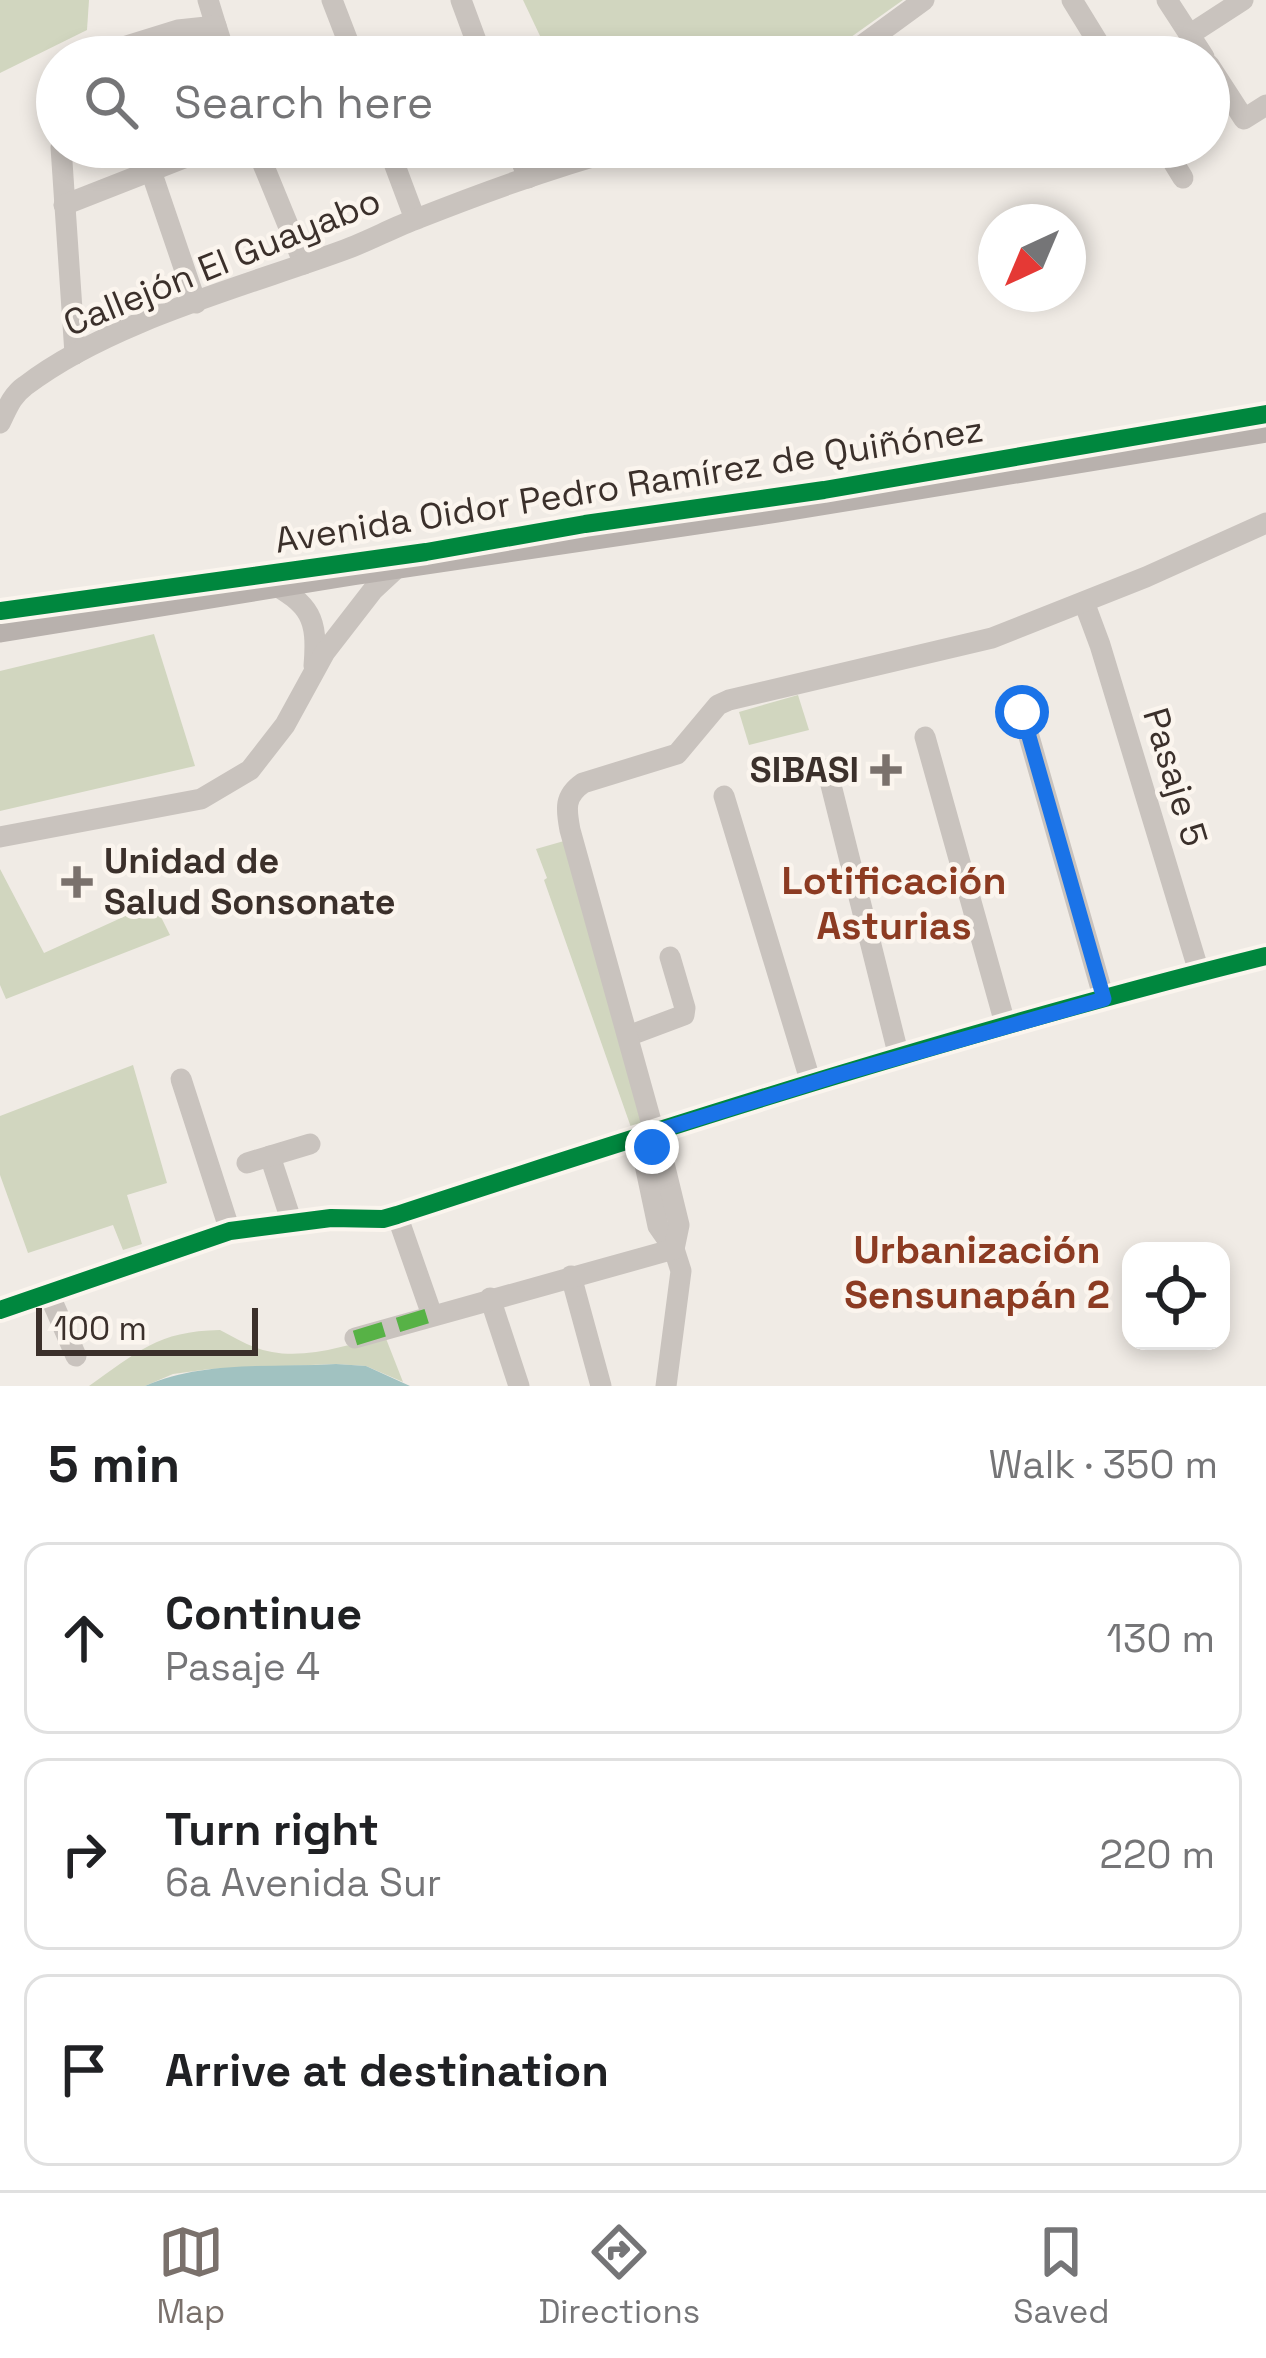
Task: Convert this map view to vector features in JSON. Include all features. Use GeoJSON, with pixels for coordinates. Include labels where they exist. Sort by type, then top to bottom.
{"type":"FeatureCollection","features":[{"type":"Feature","properties":{"kind":"main road","name":"Avenida Oidor Pedro Ramírez de Quiñónez"},"geometry":{"type":"LineString","coordinates":[[0,629],[585,524],[824,490],[1266,414]]}},
{"type":"Feature","properties":{"kind":"main road","name":"Avenida Oidor Pedro Ramírez de Quiñónez"},"geometry":{"type":"LineString","coordinates":[[0,610],[401,564],[778,509],[1266,429]]}},
{"type":"Feature","properties":{"kind":"street"},"geometry":{"type":"LineString","coordinates":[[208,0],[219,36]]}},
{"type":"Feature","properties":{"kind":"street"},"geometry":{"type":"LineString","coordinates":[[332,0],[346,36]]}},
{"type":"Feature","properties":{"kind":"street"},"geometry":{"type":"LineString","coordinates":[[461,0],[474,36]]}},
{"type":"Feature","properties":{"kind":"street"},"geometry":{"type":"LineString","coordinates":[[875,36],[924,0]]}},
{"type":"Feature","properties":{"kind":"street"},"geometry":{"type":"LineString","coordinates":[[1072,0],[1094,36]]}},
{"type":"Feature","properties":{"kind":"street"},"geometry":{"type":"LineString","coordinates":[[1167,0],[1189,34],[1243,0]]}},
{"type":"Feature","properties":{"kind":"street"},"geometry":{"type":"LineString","coordinates":[[159,36],[216,26]]}},
{"type":"Feature","properties":{"kind":"street"},"geometry":{"type":"LineString","coordinates":[[1230,97],[1244,119],[1266,105]]}},
{"type":"Feature","properties":{"kind":"street"},"geometry":{"type":"LineString","coordinates":[[62,168],[75,354]]}},
{"type":"Feature","properties":{"kind":"street"},"geometry":{"type":"LineString","coordinates":[[64,205],[159,168]]}},
{"type":"Feature","properties":{"kind":"street"},"geometry":{"type":"LineString","coordinates":[[265,168],[304,264]]}},
{"type":"Feature","properties":{"kind":"street"},"geometry":{"type":"LineString","coordinates":[[396,168],[415,219]]}},
{"type":"Feature","properties":{"kind":"street"},"geometry":{"type":"LineString","coordinates":[[524,168],[528,178]]}},
{"type":"Feature","properties":{"kind":"street","name":"Callejón El Guayabo"},"geometry":{"type":"LineString","coordinates":[[0,423],[23,387],[75,354],[550,168]]}},
{"type":"Feature","properties":{"kind":"street"},"geometry":{"type":"LineString","coordinates":[[1177,168],[1183,178]]}},
{"type":"Feature","properties":{"kind":"street"},"geometry":{"type":"LineString","coordinates":[[151,171],[196,303]]}},
{"type":"Feature","properties":{"kind":"street"},"geometry":{"type":"LineString","coordinates":[[666,1386],[681,1271],[674,1249],[658,1226],[643,1155],[651,1138],[566,810],[568,799],[583,783],[677,754],[718,705],[729,700],[992,638],[1266,523]]}},
{"type":"Feature","properties":{"kind":"street"},"geometry":{"type":"LineString","coordinates":[[0,837],[201,799],[250,770],[285,725],[325,652],[373,590],[401,564]]}},
{"type":"Feature","properties":{"kind":"street"},"geometry":{"type":"LineString","coordinates":[[266,580],[303,606],[310,617],[317,635],[314,673]]}},
{"type":"Feature","properties":{"kind":"street","name":"Pasaje 5"},"geometry":{"type":"LineString","coordinates":[[1084,602],[1198,972]]}},
{"type":"Feature","properties":{"kind":"street"},"geometry":{"type":"LineString","coordinates":[[1022,712],[1104,999]]}},
{"type":"Feature","properties":{"kind":"street"},"geometry":{"type":"LineString","coordinates":[[925,737],[1006,1027]]}},
{"type":"Feature","properties":{"kind":"street"},"geometry":{"type":"LineString","coordinates":[[826,769],[899,1057]]}},
{"type":"Feature","properties":{"kind":"street"},"geometry":{"type":"LineString","coordinates":[[724,796],[811,1083]]}},
{"type":"Feature","properties":{"kind":"street"},"geometry":{"type":"LineString","coordinates":[[0,1310],[230,1231],[331,1218],[383,1219],[651,1138],[811,1083],[1266,956]]}},
{"type":"Feature","properties":{"kind":"street"},"geometry":{"type":"LineString","coordinates":[[628,1036],[684,1015],[670,957]]}},
{"type":"Feature","properties":{"kind":"street"},"geometry":{"type":"LineString","coordinates":[[181,1079],[230,1231]]}},
{"type":"Feature","properties":{"kind":"street"},"geometry":{"type":"LineString","coordinates":[[247,1163],[310,1144]]}},
{"type":"Feature","properties":{"kind":"street"},"geometry":{"type":"LineString","coordinates":[[270,1156],[292,1223]]}},
{"type":"Feature","properties":{"kind":"street"},"geometry":{"type":"LineString","coordinates":[[397,1215],[432,1315]]}},
{"type":"Feature","properties":{"kind":"street"},"geometry":{"type":"LineString","coordinates":[[355,1337],[674,1249]]}},
{"type":"Feature","properties":{"kind":"street"},"geometry":{"type":"LineString","coordinates":[[572,1276],[601,1386]]}},
{"type":"Feature","properties":{"kind":"street"},"geometry":{"type":"LineString","coordinates":[[49,1294],[76,1356]]}},
{"type":"Feature","properties":{"kind":"street"},"geometry":{"type":"LineString","coordinates":[[490,1298],[519,1386]]}},
{"type":"Feature","properties":{"kind":"green space"},"geometry":{"type":"Polygon","coordinates":[[[0,0],[89,0],[87,30],[75,36],[36,36],[36,55],[0,73],[0,0]]]}},
{"type":"Feature","properties":{"kind":"green space"},"geometry":{"type":"Polygon","coordinates":[[[523,0],[903,0],[852,36],[540,36],[523,0]]]}},
{"type":"Feature","properties":{"kind":"green space"},"geometry":{"type":"Polygon","coordinates":[[[154,634],[195,766],[0,811],[0,671],[154,634]]]}},
{"type":"Feature","properties":{"kind":"green space"},"geometry":{"type":"Polygon","coordinates":[[[798,695],[809,730],[749,745],[739,712],[798,695]]]}},
{"type":"Feature","properties":{"kind":"green space"},"geometry":{"type":"Polygon","coordinates":[[[564,841],[652,1129],[633,1133],[544,880],[536,849],[564,841]]]}},
{"type":"Feature","properties":{"kind":"green space"},"geometry":{"type":"Polygon","coordinates":[[[0,869],[44,953],[154,903],[170,935],[6,999],[0,985],[0,869]]]}},
{"type":"Feature","properties":{"kind":"green space"},"geometry":{"type":"Polygon","coordinates":[[[133,1065],[167,1183],[127,1195],[142,1244],[123,1250],[113,1225],[28,1253],[0,1175],[0,1116],[133,1065]]]}},
{"type":"Feature","properties":{"kind":"green space"},"geometry":{"type":"Polygon","coordinates":[[[220,1330],[258,1349],[286,1354],[329,1350],[385,1336],[403,1382],[366,1366],[336,1364],[210,1369],[173,1374],[145,1386],[89,1386],[164,1339],[220,1330]]]}},
{"type":"Feature","properties":{"kind":"water"},"geometry":{"type":"Polygon","coordinates":[[[366,1366],[410,1386],[145,1386],[215,1369],[366,1366]]]}},
{"type":"Feature","properties":{"kind":"marked path"},"geometry":{"type":"LineString","coordinates":[[355,1338],[427,1316]]}},
{"type":"Feature","properties":{"kind":"cycle path"},"geometry":{"type":"LineString","coordinates":[[0,611],[426,552],[1266,414]]}},
{"type":"Feature","properties":{"kind":"cycle path"},"geometry":{"type":"LineString","coordinates":[[0,1310],[230,1231],[331,1218],[383,1219],[938,1045],[1266,956]]}},
{"type":"Feature","properties":{"kind":"place","name":"SIBASI"},"geometry":{"type":"Point","coordinates":[886,770]}},
{"type":"Feature","properties":{"kind":"place","name":"Unidad de Salud Sonsonate"},"geometry":{"type":"Point","coordinates":[77,882]}},
{"type":"Feature","properties":{"kind":"district","name":"Lotificación Asturias"},"geometry":{"type":"Point","coordinates":[894,902]}},
{"type":"Feature","properties":{"kind":"district","name":"Urbanización Sensunapán 2"},"geometry":{"type":"Point","coordinates":[977,1272]}},
{"type":"Feature","properties":{"kind":"route"},"geometry":{"type":"LineString","coordinates":[[652,1147],[648,1134],[716,1111],[1104,999],[1022,712]]}}]}
